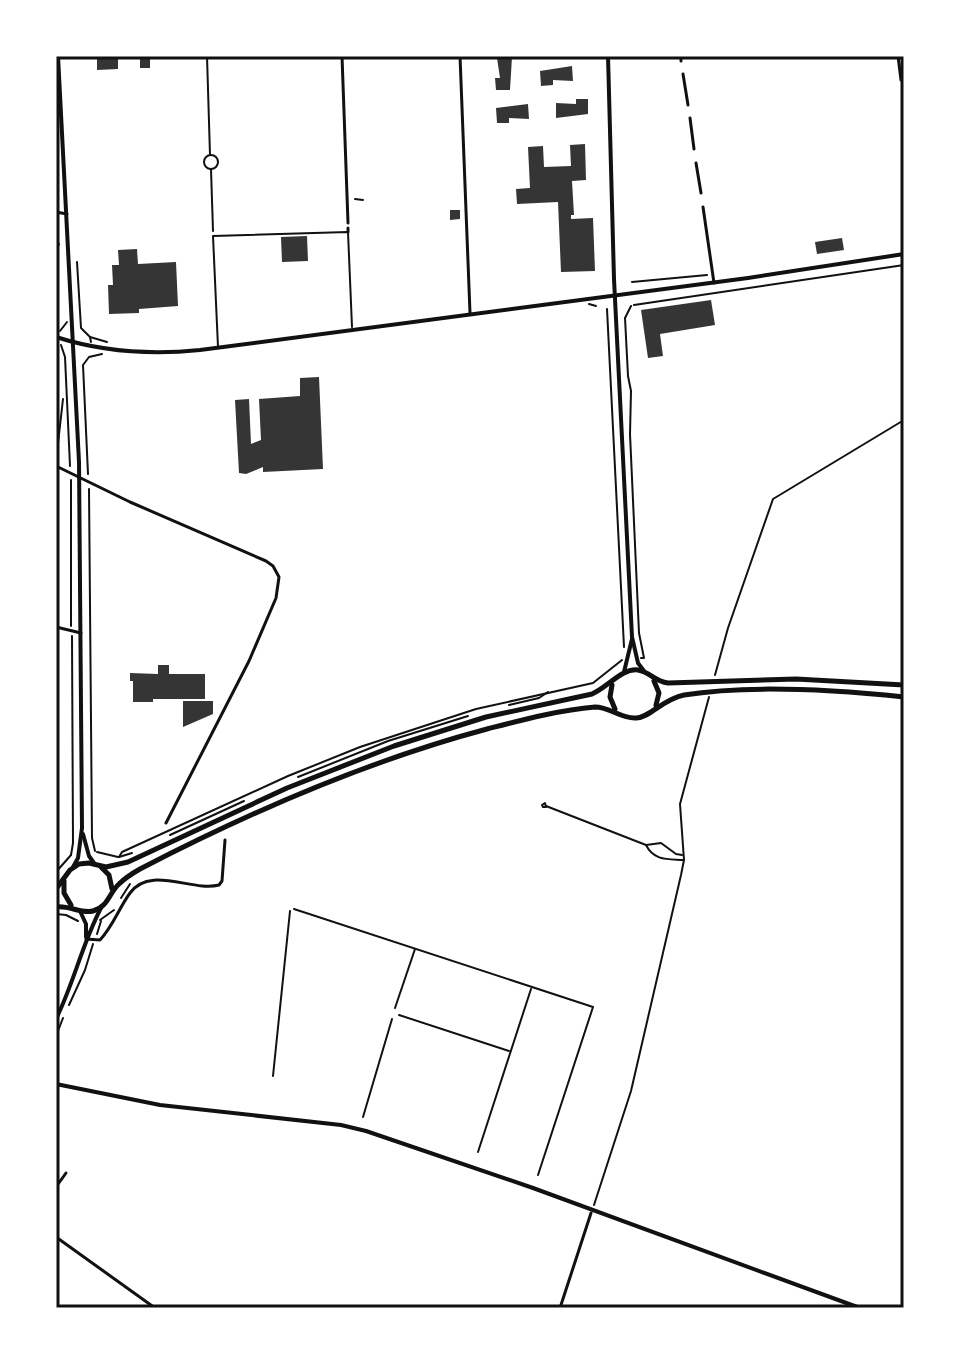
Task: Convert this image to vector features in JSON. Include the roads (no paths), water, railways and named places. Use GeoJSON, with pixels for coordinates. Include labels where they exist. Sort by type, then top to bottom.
{"type":"FeatureCollection","features":[{"type":"Feature","properties":{"kind":"main road"},"geometry":{"type":"LineString","coordinates":[[56,889],[72,868],[84,863],[109,867],[128,862],[304,781],[394,746],[486,717],[592,694],[624,672],[645,672],[654,680],[659,693],[655,707]]}},
{"type":"Feature","properties":{"kind":"main road"},"geometry":{"type":"LineString","coordinates":[[654,680],[682,683],[796,679],[904,684]]}},
{"type":"Feature","properties":{"kind":"main road"},"geometry":{"type":"LineString","coordinates":[[613,682],[610,697],[618,713]]}},
{"type":"Feature","properties":{"kind":"main road"},"geometry":{"type":"LineString","coordinates":[[56,907],[93,911],[103,906],[118,884],[146,866],[295,797],[375,764],[448,740],[551,714],[595,707],[607,708],[628,718],[638,718],[675,697],[714,692],[818,691],[904,697]]}},
{"type":"Feature","properties":{"kind":"main road"},"geometry":{"type":"LineString","coordinates":[[99,866],[110,879],[111,894]]}},
{"type":"Feature","properties":{"kind":"main road"},"geometry":{"type":"LineString","coordinates":[[66,876],[64,893],[77,909]]}},
{"type":"Feature","properties":{"kind":"street"},"geometry":{"type":"LineString","coordinates":[[58,56],[80,478],[82,828],[78,855],[72,868]]}},
{"type":"Feature","properties":{"kind":"street"},"geometry":{"type":"LineString","coordinates":[[342,56],[348,228]]}},
{"type":"Feature","properties":{"kind":"street"},"geometry":{"type":"LineString","coordinates":[[460,56],[470,313]]}},
{"type":"Feature","properties":{"kind":"street"},"geometry":{"type":"LineString","coordinates":[[608,56],[632,637],[638,663],[645,672]]}},
{"type":"Feature","properties":{"kind":"street"},"geometry":{"type":"LineString","coordinates":[[898,56],[901,80]]}},
{"type":"Feature","properties":{"kind":"street"},"geometry":{"type":"LineString","coordinates":[[683,74],[688,105]]}},
{"type":"Feature","properties":{"kind":"street"},"geometry":{"type":"LineString","coordinates":[[690,118],[694,149]]}},
{"type":"Feature","properties":{"kind":"street"},"geometry":{"type":"LineString","coordinates":[[696,163],[701,193]]}},
{"type":"Feature","properties":{"kind":"street"},"geometry":{"type":"LineString","coordinates":[[703,207],[714,283]]}},
{"type":"Feature","properties":{"kind":"street"},"geometry":{"type":"LineString","coordinates":[[58,212],[67,214]]}},
{"type":"Feature","properties":{"kind":"street"},"geometry":{"type":"LineString","coordinates":[[56,337],[74,343],[147,353],[218,348],[714,283],[904,254]]}},
{"type":"Feature","properties":{"kind":"street"},"geometry":{"type":"LineString","coordinates":[[56,463],[80,478],[256,556],[277,572],[276,598],[263,633],[166,823]]}},
{"type":"Feature","properties":{"kind":"street"},"geometry":{"type":"LineString","coordinates":[[56,627],[81,633]]}},
{"type":"Feature","properties":{"kind":"street"},"geometry":{"type":"LineString","coordinates":[[624,672],[632,637]]}},
{"type":"Feature","properties":{"kind":"street"},"geometry":{"type":"LineString","coordinates":[[82,828],[89,856],[99,866]]}},
{"type":"Feature","properties":{"kind":"street"},"geometry":{"type":"LineString","coordinates":[[86,939],[100,940],[131,891],[153,879],[218,886],[222,881],[225,840]]}},
{"type":"Feature","properties":{"kind":"street"},"geometry":{"type":"LineString","coordinates":[[56,1019],[86,939],[103,906]]}},
{"type":"Feature","properties":{"kind":"street"},"geometry":{"type":"LineString","coordinates":[[77,909],[86,924],[86,939]]}},
{"type":"Feature","properties":{"kind":"street"},"geometry":{"type":"LineString","coordinates":[[56,1084],[160,1105],[341,1125],[366,1131],[543,1191],[785,1283],[860,1308]]}},
{"type":"Feature","properties":{"kind":"street"},"geometry":{"type":"LineString","coordinates":[[56,1187],[66,1173]]}},
{"type":"Feature","properties":{"kind":"street"},"geometry":{"type":"LineString","coordinates":[[560,1308],[591,1213]]}},
{"type":"Feature","properties":{"kind":"street"},"geometry":{"type":"LineString","coordinates":[[56,1237],[155,1308]]}},
{"type":"Feature","properties":{"kind":"lane"},"geometry":{"type":"LineString","coordinates":[[218,348],[213,236],[348,228],[353,330]]}},
{"type":"Feature","properties":{"kind":"lane"},"geometry":{"type":"LineString","coordinates":[[56,252],[59,244]]}},
{"type":"Feature","properties":{"kind":"lane"},"geometry":{"type":"LineString","coordinates":[[69,262],[77,262]]}},
{"type":"Feature","properties":{"kind":"lane"},"geometry":{"type":"LineString","coordinates":[[56,463],[63,399]]}}]}
